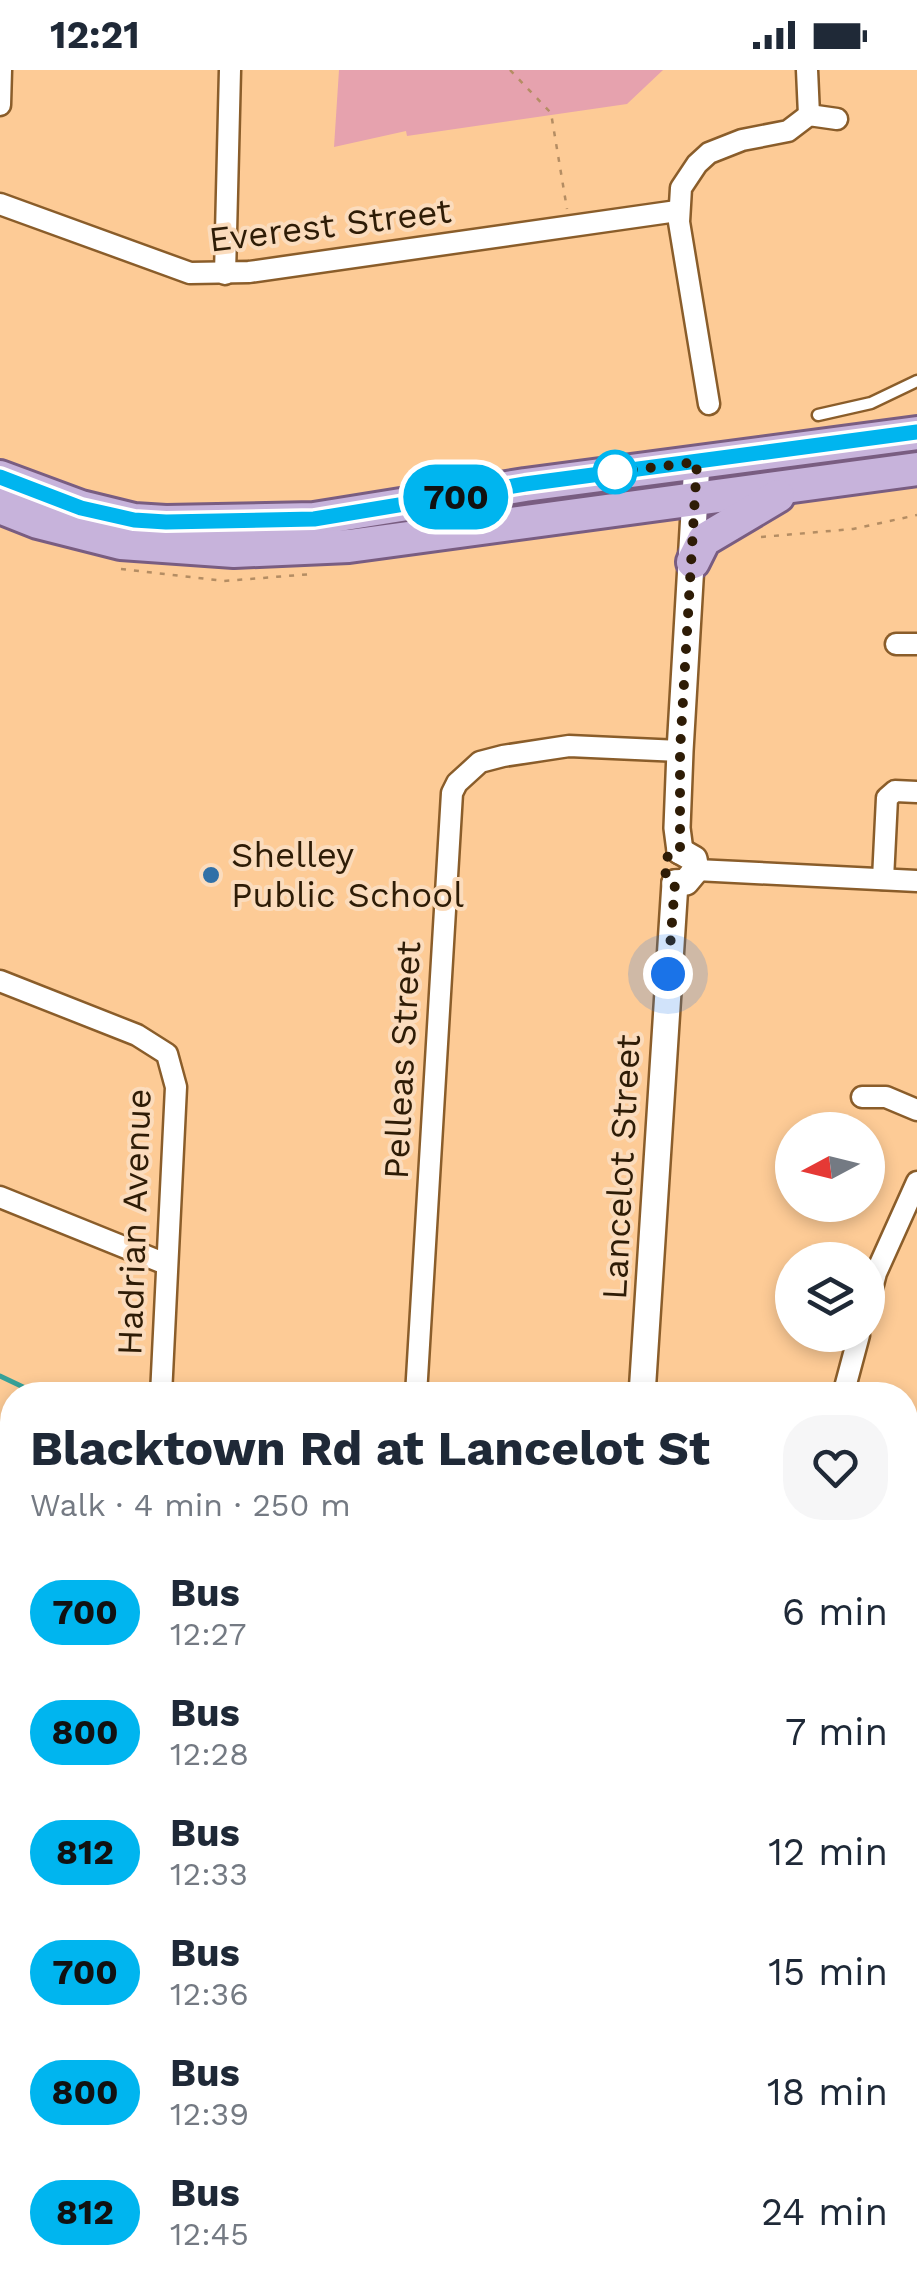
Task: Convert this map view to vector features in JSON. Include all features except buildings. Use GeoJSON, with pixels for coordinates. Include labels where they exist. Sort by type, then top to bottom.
{"type":"FeatureCollection","features":[{"type":"Feature","properties":{"kind":"main road"},"geometry":{"type":"LineString","coordinates":[[0,477],[81,508],[134,520],[314,519],[525,484],[917,432]]}},
{"type":"Feature","properties":{"kind":"main road"},"geometry":{"type":"LineString","coordinates":[[0,507],[38,522],[121,544],[234,551],[350,546],[917,470]]}},
{"type":"Feature","properties":{"kind":"main road"},"geometry":{"type":"LineString","coordinates":[[693,562],[704,540],[718,529],[795,486]]}},
{"type":"Feature","properties":{"kind":"street"},"geometry":{"type":"LineString","coordinates":[[0,105],[1,70]]}},
{"type":"Feature","properties":{"kind":"street"},"geometry":{"type":"LineString","coordinates":[[225,274],[230,70]]}},
{"type":"Feature","properties":{"kind":"street"},"geometry":{"type":"LineString","coordinates":[[709,404],[677,210],[681,188],[709,153],[800,125],[809,115],[807,70]]}},
{"type":"Feature","properties":{"kind":"street"},"geometry":{"type":"LineString","coordinates":[[809,115],[837,119]]}},
{"type":"Feature","properties":{"kind":"street","name":"Everest Street"},"geometry":{"type":"LineString","coordinates":[[0,204],[174,268],[206,275],[677,210]]}},
{"type":"Feature","properties":{"kind":"street","name":"Lancelot Street"},"geometry":{"type":"LineString","coordinates":[[643,1382],[684,868],[680,751],[697,462]]}},
{"type":"Feature","properties":{"kind":"street","name":"Pelleas Street"},"geometry":{"type":"LineString","coordinates":[[417,1382],[452,793],[457,782],[480,762],[503,756],[569,746],[680,751]]}},
{"type":"Feature","properties":{"kind":"street"},"geometry":{"type":"LineString","coordinates":[[883,879],[886,798],[895,791],[917,792]]}},
{"type":"Feature","properties":{"kind":"street"},"geometry":{"type":"LineString","coordinates":[[684,868],[917,881]]}},
{"type":"Feature","properties":{"kind":"street","name":"Hadrian Avenue"},"geometry":{"type":"LineString","coordinates":[[0,981],[137,1034],[167,1054],[176,1086],[162,1382]]}},
{"type":"Feature","properties":{"kind":"street"},"geometry":{"type":"LineString","coordinates":[[862,1097],[886,1097],[917,1110]]}},
{"type":"Feature","properties":{"kind":"street"},"geometry":{"type":"LineString","coordinates":[[885,1253],[917,1182]]}},
{"type":"Feature","properties":{"kind":"street"},"geometry":{"type":"LineString","coordinates":[[0,1197],[166,1264]]}},
{"type":"Feature","properties":{"kind":"street"},"geometry":{"type":"LineString","coordinates":[[846,1382],[854,1352]]}},
{"type":"Feature","properties":{"kind":"lane"},"geometry":{"type":"LineString","coordinates":[[818,415],[871,403],[917,382]]}},
{"type":"Feature","properties":{"kind":"path"},"geometry":{"type":"LineString","coordinates":[[510,70],[551,113],[570,225]]}},
{"type":"Feature","properties":{"kind":"path"},"geometry":{"type":"LineString","coordinates":[[749,538],[852,529],[917,515]]}},
{"type":"Feature","properties":{"kind":"shaded area"},"geometry":{"type":"Polygon","coordinates":[[[339,70],[663,70],[627,104],[407,136],[406,131],[334,147],[339,70]]]}},
{"type":"Feature","properties":{"kind":"waterway"},"geometry":{"type":"LineString","coordinates":[[0,1376],[13,1382]]}},
{"type":"Feature","properties":{"kind":"bus line","name":"700"},"geometry":{"type":"LineString","coordinates":[[0,477],[81,508],[134,520],[314,519],[525,484],[917,432]]}},
{"type":"Feature","properties":{"kind":"place","name":"Shelley Public School"},"geometry":{"type":"Point","coordinates":[211,875]}},
{"type":"Feature","properties":{"kind":"route"},"geometry":{"type":"LineString","coordinates":[[615,472],[697,462],[680,751],[680,851],[668,856],[663,867],[668,879],[675,883],[668,974]]}}]}
